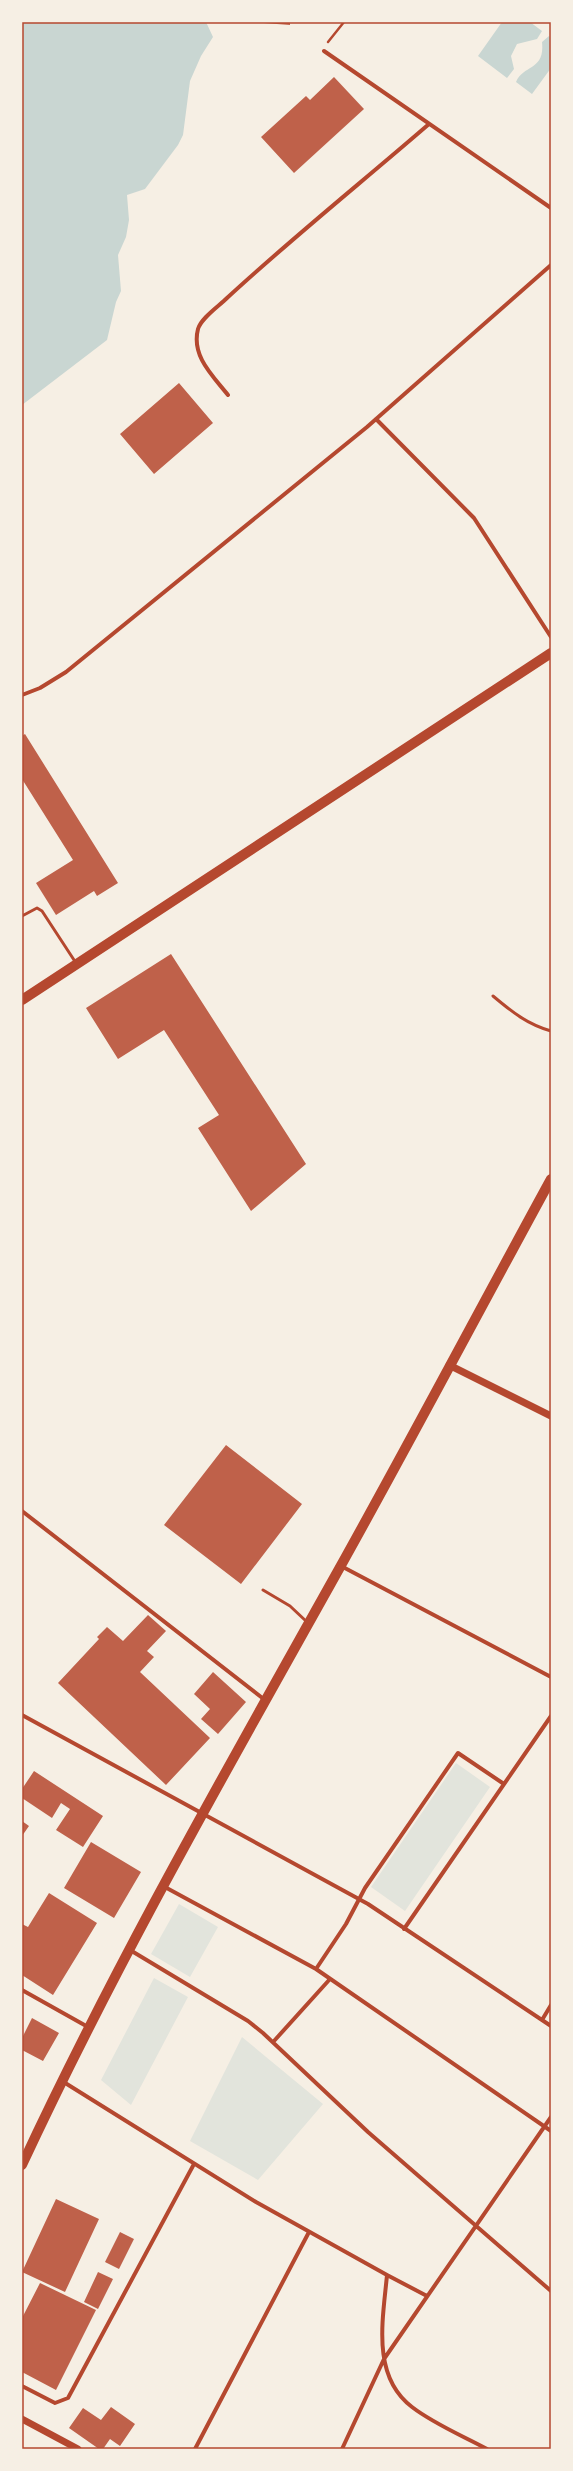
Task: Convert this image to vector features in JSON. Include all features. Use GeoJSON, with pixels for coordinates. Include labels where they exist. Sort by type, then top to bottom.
{"type":"FeatureCollection","features":[{"type":"Feature","properties":{"kind":"main road"},"geometry":{"type":"LineString","coordinates":[[22,1000],[551,653]]}},
{"type":"Feature","properties":{"kind":"main road"},"geometry":{"type":"LineString","coordinates":[[22,2165],[88,2027],[163,1886],[341,1566],[551,1179]]}},
{"type":"Feature","properties":{"kind":"street"},"geometry":{"type":"LineString","coordinates":[[324,51],[551,208]]}},
{"type":"Feature","properties":{"kind":"street"},"geometry":{"type":"LineString","coordinates":[[228,395],[203,363],[198,350],[198,328],[203,321],[238,288],[430,124]]}},
{"type":"Feature","properties":{"kind":"street"},"geometry":{"type":"LineString","coordinates":[[22,695],[40,688],[66,672],[376,419],[551,265]]}},
{"type":"Feature","properties":{"kind":"street"},"geometry":{"type":"LineString","coordinates":[[376,419],[474,518],[551,637]]}},
{"type":"Feature","properties":{"kind":"street"},"geometry":{"type":"LineString","coordinates":[[450,1365],[551,1416]]}},
{"type":"Feature","properties":{"kind":"street"},"geometry":{"type":"LineString","coordinates":[[22,1511],[266,1700]]}},
{"type":"Feature","properties":{"kind":"street"},"geometry":{"type":"LineString","coordinates":[[341,1566],[551,1677]]}},
{"type":"Feature","properties":{"kind":"street"},"geometry":{"type":"LineString","coordinates":[[22,1715],[202,1815],[359,1899],[551,2026]]}},
{"type":"Feature","properties":{"kind":"street"},"geometry":{"type":"LineString","coordinates":[[404,1928],[551,1716]]}},
{"type":"Feature","properties":{"kind":"street"},"geometry":{"type":"LineString","coordinates":[[316,1969],[346,1924],[359,1899],[458,1753],[504,1784]]}},
{"type":"Feature","properties":{"kind":"street"},"geometry":{"type":"LineString","coordinates":[[163,1886],[316,1969],[551,2131]]}},
{"type":"Feature","properties":{"kind":"street"},"geometry":{"type":"LineString","coordinates":[[130,1950],[248,2021],[274,2041],[353,2118],[551,2291]]}},
{"type":"Feature","properties":{"kind":"street"},"geometry":{"type":"LineString","coordinates":[[274,2041],[330,1979]]}},
{"type":"Feature","properties":{"kind":"street"},"geometry":{"type":"LineString","coordinates":[[22,1990],[88,2027]]}},
{"type":"Feature","properties":{"kind":"street"},"geometry":{"type":"LineString","coordinates":[[542,2020],[551,2005]]}},
{"type":"Feature","properties":{"kind":"street"},"geometry":{"type":"LineString","coordinates":[[61,2081],[194,2164],[309,2232],[427,2296]]}},
{"type":"Feature","properties":{"kind":"street"},"geometry":{"type":"LineString","coordinates":[[342,2449],[384,2359],[551,2117]]}},
{"type":"Feature","properties":{"kind":"street"},"geometry":{"type":"LineString","coordinates":[[22,2386],[55,2403],[68,2398],[194,2164]]}},
{"type":"Feature","properties":{"kind":"street"},"geometry":{"type":"LineString","coordinates":[[195,2449],[309,2232]]}},
{"type":"Feature","properties":{"kind":"street"},"geometry":{"type":"LineString","coordinates":[[387,2275],[383,2325],[384,2359],[394,2388],[413,2408],[487,2449]]}},
{"type":"Feature","properties":{"kind":"street"},"geometry":{"type":"LineString","coordinates":[[22,2419],[78,2449]]}},
{"type":"Feature","properties":{"kind":"lane"},"geometry":{"type":"LineString","coordinates":[[22,916],[37,908],[42,911],[77,964]]}},
{"type":"Feature","properties":{"kind":"lane"},"geometry":{"type":"LineString","coordinates":[[493,996],[516,1016],[535,1026],[551,1031]]}},
{"type":"Feature","properties":{"kind":"lane"},"geometry":{"type":"LineString","coordinates":[[263,1590],[290,1606],[308,1623]]}},
{"type":"Feature","properties":{"kind":"path"},"geometry":{"type":"LineString","coordinates":[[324,51],[328,41],[344,22]]}},
{"type":"Feature","properties":{"kind":"shaded area"},"geometry":{"type":"Polygon","coordinates":[[[22,22],[206,22],[213,37],[201,56],[190,81],[183,135],[178,145],[145,189],[127,195],[129,220],[126,237],[118,255],[121,291],[116,302],[107,340],[22,405],[22,22]]]}},
{"type":"Feature","properties":{"kind":"shaded area"},"geometry":{"type":"Polygon","coordinates":[[[502,22],[530,22],[542,31],[537,39],[517,44],[511,56],[514,69],[507,78],[478,56],[502,22]]]}},
{"type":"Feature","properties":{"kind":"shaded area"},"geometry":{"type":"Polygon","coordinates":[[[549,36],[551,38],[551,68],[532,94],[516,82],[524,72],[537,63],[542,51],[542,42],[549,36]]]}},
{"type":"Feature","properties":{"kind":"shaded area"},"geometry":{"type":"Polygon","coordinates":[[[456,1763],[490,1787],[405,1911],[371,1887],[456,1763]]]}},
{"type":"Feature","properties":{"kind":"shaded area"},"geometry":{"type":"Polygon","coordinates":[[[179,1904],[218,1927],[190,1977],[151,1954],[179,1904]]]}},
{"type":"Feature","properties":{"kind":"shaded area"},"geometry":{"type":"Polygon","coordinates":[[[154,1978],[188,1997],[131,2105],[101,2080],[154,1978]]]}},
{"type":"Feature","properties":{"kind":"shaded area"},"geometry":{"type":"Polygon","coordinates":[[[242,2037],[323,2104],[258,2180],[190,2141],[242,2037]]]}},
{"type":"Feature","properties":{"kind":"building"},"geometry":{"type":"Polygon","coordinates":[[[250,22],[290,22],[290,25],[250,22]]]}},
{"type":"Feature","properties":{"kind":"building"},"geometry":{"type":"Polygon","coordinates":[[[334,77],[364,109],[294,173],[261,137],[306,96],[310,100],[334,77]]]}},
{"type":"Feature","properties":{"kind":"building"},"geometry":{"type":"Polygon","coordinates":[[[179,383],[213,423],[154,474],[120,434],[179,383]]]}},
{"type":"Feature","properties":{"kind":"building"},"geometry":{"type":"Polygon","coordinates":[[[25,734],[118,883],[97,896],[94,891],[56,915],[36,883],[73,860],[22,779],[22,736],[25,734]]]}},
{"type":"Feature","properties":{"kind":"building"},"geometry":{"type":"Polygon","coordinates":[[[171,954],[306,1164],[251,1211],[198,1128],[219,1115],[164,1030],[118,1059],[86,1008],[171,954]]]}},
{"type":"Feature","properties":{"kind":"building"},"geometry":{"type":"Polygon","coordinates":[[[226,1445],[302,1504],[241,1584],[164,1525],[226,1445]]]}},
{"type":"Feature","properties":{"kind":"building"},"geometry":{"type":"Polygon","coordinates":[[[148,1615],[166,1631],[147,1651],[154,1657],[140,1672],[210,1738],[166,1785],[58,1683],[99,1639],[97,1637],[107,1627],[123,1641],[148,1615]]]}},
{"type":"Feature","properties":{"kind":"building"},"geometry":{"type":"Polygon","coordinates":[[[213,1672],[246,1702],[218,1734],[201,1719],[210,1709],[194,1694],[213,1672]]]}},
{"type":"Feature","properties":{"kind":"building"},"geometry":{"type":"Polygon","coordinates":[[[34,1771],[103,1816],[83,1847],[56,1830],[70,1809],[61,1803],[52,1818],[22,1798],[22,1789],[34,1771]]]}},
{"type":"Feature","properties":{"kind":"building"},"geometry":{"type":"Polygon","coordinates":[[[22,1821],[29,1826],[22,1836],[22,1821]]]}},
{"type":"Feature","properties":{"kind":"building"},"geometry":{"type":"Polygon","coordinates":[[[91,1842],[141,1872],[114,1918],[64,1888],[91,1842]]]}},
{"type":"Feature","properties":{"kind":"building"},"geometry":{"type":"Polygon","coordinates":[[[49,1893],[97,1923],[53,1995],[22,1975],[22,1924],[28,1927],[49,1893]]]}},
{"type":"Feature","properties":{"kind":"building"},"geometry":{"type":"Polygon","coordinates":[[[32,2018],[59,2033],[43,2061],[22,2050],[22,2038],[32,2018]]]}},
{"type":"Feature","properties":{"kind":"building"},"geometry":{"type":"Polygon","coordinates":[[[56,2199],[99,2219],[65,2292],[22,2272],[56,2199]]]}},
{"type":"Feature","properties":{"kind":"building"},"geometry":{"type":"Polygon","coordinates":[[[120,2232],[134,2239],[119,2269],[105,2262],[120,2232]]]}},
{"type":"Feature","properties":{"kind":"building"},"geometry":{"type":"Polygon","coordinates":[[[98,2272],[113,2279],[98,2309],[84,2302],[98,2272]]]}},
{"type":"Feature","properties":{"kind":"building"},"geometry":{"type":"Polygon","coordinates":[[[40,2283],[96,2310],[56,2390],[22,2372],[22,2318],[40,2283]]]}},
{"type":"Feature","properties":{"kind":"building"},"geometry":{"type":"Polygon","coordinates":[[[111,2407],[135,2424],[120,2446],[110,2439],[103,2449],[99,2449],[69,2428],[83,2408],[101,2420],[111,2407]]]}}]}
